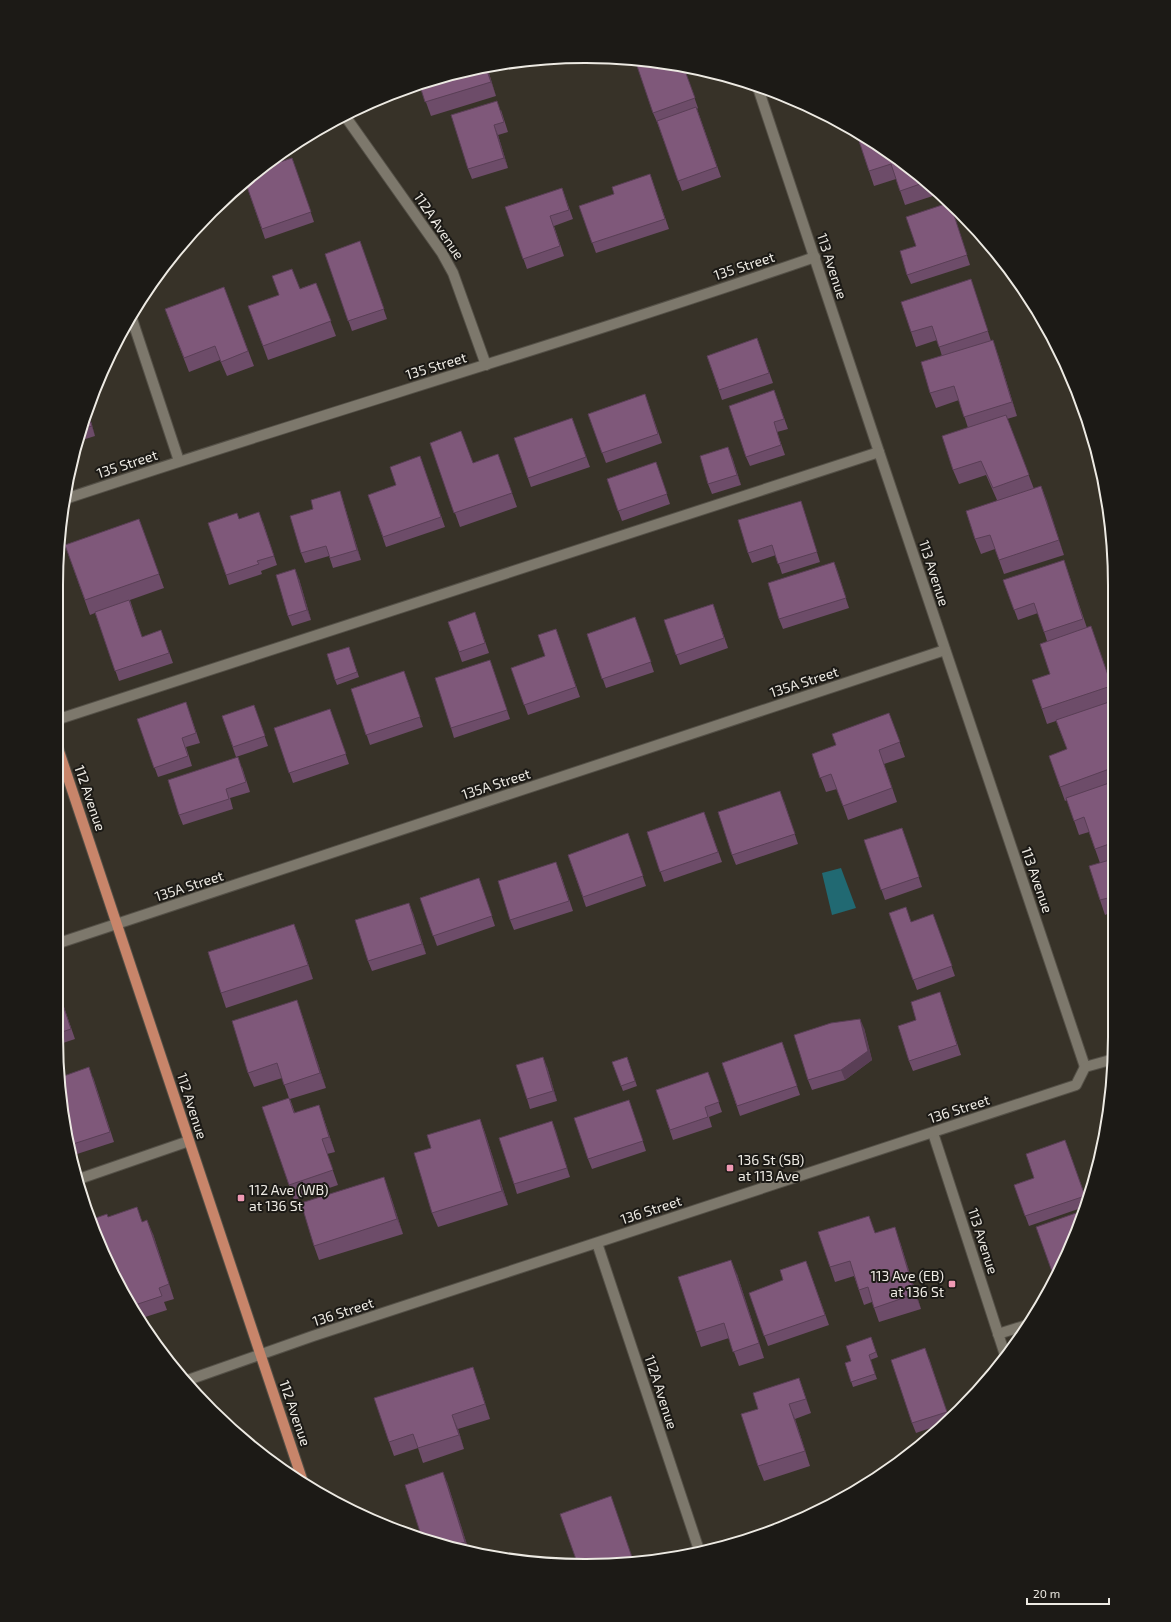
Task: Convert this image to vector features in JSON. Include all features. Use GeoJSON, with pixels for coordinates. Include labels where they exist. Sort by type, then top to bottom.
{"type":"FeatureCollection","features":[{"type":"Feature","properties":{"kind":"main road","name":"112 Avenue"},"geometry":{"type":"LineString","coordinates":[[63,763],[300,1474]]}},
{"type":"Feature","properties":{"kind":"street","name":"113 Avenue"},"geometry":{"type":"LineString","coordinates":[[760,94],[1085,1067]]}},
{"type":"Feature","properties":{"kind":"street","name":"112A Avenue"},"geometry":{"type":"LineString","coordinates":[[348,120],[442,253],[453,273],[486,365]]}},
{"type":"Feature","properties":{"kind":"street","name":"135 Street"},"geometry":{"type":"LineString","coordinates":[[71,497],[179,461],[486,365],[815,257]]}},
{"type":"Feature","properties":{"kind":"street"},"geometry":{"type":"LineString","coordinates":[[133,323],[179,461]]}},
{"type":"Feature","properties":{"kind":"street"},"geometry":{"type":"LineString","coordinates":[[63,718],[879,452]]}},
{"type":"Feature","properties":{"kind":"street","name":"135A Street"},"geometry":{"type":"LineString","coordinates":[[63,942],[945,650]]}},
{"type":"Feature","properties":{"kind":"street"},"geometry":{"type":"LineString","coordinates":[[1085,1067],[1107,1061]]}},
{"type":"Feature","properties":{"kind":"street","name":"136 Street"},"geometry":{"type":"LineString","coordinates":[[191,1379],[261,1356],[313,1336],[1076,1085],[1085,1067]]}},
{"type":"Feature","properties":{"kind":"street","name":"113 Avenue"},"geometry":{"type":"LineString","coordinates":[[933,1133],[1003,1350]]}},
{"type":"Feature","properties":{"kind":"street"},"geometry":{"type":"LineString","coordinates":[[83,1178],[189,1141]]}},
{"type":"Feature","properties":{"kind":"street","name":"112A Avenue"},"geometry":{"type":"LineString","coordinates":[[597,1243],[698,1546]]}},
{"type":"Feature","properties":{"kind":"street"},"geometry":{"type":"LineString","coordinates":[[998,1334],[1020,1327]]}},
{"type":"Feature","properties":{"kind":"water"},"geometry":{"type":"Polygon","coordinates":[[[841,868],[856,908],[832,915],[822,873],[841,868]]]}},
{"type":"Feature","properties":{"kind":"building"},"geometry":{"type":"Polygon","coordinates":[[[637,65],[686,73],[695,98],[653,113],[637,65]]]}},
{"type":"Feature","properties":{"kind":"building"},"geometry":{"type":"Polygon","coordinates":[[[488,72],[491,82],[425,102],[421,90],[450,81],[488,72]]]}},
{"type":"Feature","properties":{"kind":"building"},"geometry":{"type":"Polygon","coordinates":[[[497,101],[504,122],[494,125],[504,158],[468,169],[451,115],[497,101]]]}},
{"type":"Feature","properties":{"kind":"building"},"geometry":{"type":"Polygon","coordinates":[[[696,107],[717,167],[678,181],[657,121],[696,107]]]}},
{"type":"Feature","properties":{"kind":"building"},"geometry":{"type":"Polygon","coordinates":[[[859,141],[876,151],[920,184],[900,191],[891,164],[869,171],[859,141]]]}},
{"type":"Feature","properties":{"kind":"building"},"geometry":{"type":"Polygon","coordinates":[[[292,158],[311,212],[262,229],[247,188],[279,162],[292,158]]]}},
{"type":"Feature","properties":{"kind":"building"},"geometry":{"type":"Polygon","coordinates":[[[650,174],[665,219],[592,243],[579,206],[614,194],[612,187],[650,174]]]}},
{"type":"Feature","properties":{"kind":"building"},"geometry":{"type":"Polygon","coordinates":[[[562,188],[569,210],[550,216],[560,246],[523,259],[505,207],[562,188]]]}},
{"type":"Feature","properties":{"kind":"building"},"geometry":{"type":"Polygon","coordinates":[[[943,205],[954,215],[967,255],[907,275],[900,251],[916,246],[906,217],[943,205]]]}},
{"type":"Feature","properties":{"kind":"building"},"geometry":{"type":"Polygon","coordinates":[[[360,241],[384,309],[348,321],[325,254],[360,241]]]}},
{"type":"Feature","properties":{"kind":"building"},"geometry":{"type":"Polygon","coordinates":[[[292,269],[300,289],[316,283],[331,321],[263,346],[248,306],[279,295],[272,276],[292,269]]]}},
{"type":"Feature","properties":{"kind":"building"},"geometry":{"type":"Polygon","coordinates":[[[971,279],[988,331],[939,347],[932,326],[911,332],[901,302],[971,279]]]}},
{"type":"Feature","properties":{"kind":"building"},"geometry":{"type":"Polygon","coordinates":[[[224,287],[248,351],[221,362],[215,346],[184,358],[165,309],[224,287]]]}},
{"type":"Feature","properties":{"kind":"building"},"geometry":{"type":"Polygon","coordinates":[[[757,338],[769,373],[719,390],[707,356],[757,338]]]}},
{"type":"Feature","properties":{"kind":"building"},"geometry":{"type":"Polygon","coordinates":[[[993,340],[1012,402],[964,417],[954,386],[930,393],[921,362],[993,340]]]}},
{"type":"Feature","properties":{"kind":"building"},"geometry":{"type":"Polygon","coordinates":[[[774,390],[784,419],[774,422],[781,445],[746,457],[729,406],[774,390]]]}},
{"type":"Feature","properties":{"kind":"building"},"geometry":{"type":"Polygon","coordinates":[[[645,394],[658,434],[602,453],[588,414],[645,394]]]}},
{"type":"Feature","properties":{"kind":"building"},"geometry":{"type":"Polygon","coordinates":[[[1006,415],[1029,475],[993,488],[981,461],[953,470],[942,436],[1006,415]]]}},
{"type":"Feature","properties":{"kind":"building"},"geometry":{"type":"Polygon","coordinates":[[[572,418],[586,457],[528,478],[514,438],[572,418]]]}},
{"type":"Feature","properties":{"kind":"building"},"geometry":{"type":"Polygon","coordinates":[[[90,421],[92,426],[88,427],[90,421]]]}},
{"type":"Feature","properties":{"kind":"building"},"geometry":{"type":"Polygon","coordinates":[[[461,431],[473,463],[498,454],[512,493],[454,513],[430,443],[461,431]]]}},
{"type":"Feature","properties":{"kind":"building"},"geometry":{"type":"Polygon","coordinates":[[[728,447],[737,475],[708,484],[700,456],[728,447]]]}},
{"type":"Feature","properties":{"kind":"building"},"geometry":{"type":"Polygon","coordinates":[[[420,456],[441,517],[383,537],[368,495],[396,485],[390,467],[420,456]]]}},
{"type":"Feature","properties":{"kind":"building"},"geometry":{"type":"Polygon","coordinates":[[[656,462],[667,494],[618,511],[607,479],[656,462]]]}},
{"type":"Feature","properties":{"kind":"building"},"geometry":{"type":"Polygon","coordinates":[[[1041,486],[1059,540],[999,560],[990,535],[975,539],[966,511],[1041,486]]]}},
{"type":"Feature","properties":{"kind":"building"},"geometry":{"type":"Polygon","coordinates":[[[340,491],[357,550],[330,558],[326,546],[301,553],[290,516],[313,509],[311,500],[340,491]]]}},
{"type":"Feature","properties":{"kind":"building"},"geometry":{"type":"Polygon","coordinates":[[[801,501],[817,552],[778,564],[772,545],[748,553],[738,520],[801,501]]]}},
{"type":"Feature","properties":{"kind":"building"},"geometry":{"type":"Polygon","coordinates":[[[259,512],[274,556],[257,561],[259,564],[226,575],[208,523],[237,513],[239,519],[259,512]]]}},
{"type":"Feature","properties":{"kind":"building"},"geometry":{"type":"Polygon","coordinates":[[[139,519],[159,574],[85,600],[65,545],[139,519]]]}},
{"type":"Feature","properties":{"kind":"building"},"geometry":{"type":"Polygon","coordinates":[[[1064,560],[1083,619],[1044,632],[1034,603],[1014,610],[1003,580],[1064,560]]]}},
{"type":"Feature","properties":{"kind":"building"},"geometry":{"type":"Polygon","coordinates":[[[834,562],[846,598],[779,619],[768,583],[834,562]]]}},
{"type":"Feature","properties":{"kind":"building"},"geometry":{"type":"Polygon","coordinates":[[[295,569],[307,610],[288,616],[276,575],[295,569]]]}},
{"type":"Feature","properties":{"kind":"building"},"geometry":{"type":"Polygon","coordinates":[[[129,600],[142,637],[161,630],[169,653],[115,671],[95,612],[129,600]]]}},
{"type":"Feature","properties":{"kind":"building"},"geometry":{"type":"Polygon","coordinates":[[[713,604],[724,638],[676,655],[664,620],[713,604]]]}},
{"type":"Feature","properties":{"kind":"building"},"geometry":{"type":"Polygon","coordinates":[[[475,612],[485,643],[459,652],[448,622],[475,612]]]}},
{"type":"Feature","properties":{"kind":"building"},"geometry":{"type":"Polygon","coordinates":[[[635,617],[651,662],[602,679],[587,634],[635,617]]]}},
{"type":"Feature","properties":{"kind":"building"},"geometry":{"type":"Polygon","coordinates":[[[1091,626],[1108,675],[1108,687],[1042,709],[1032,680],[1050,674],[1040,644],[1091,626]]]}},
{"type":"Feature","properties":{"kind":"building"},"geometry":{"type":"Polygon","coordinates":[[[556,629],[576,687],[524,705],[511,668],[545,656],[538,635],[556,629]]]}},
{"type":"Feature","properties":{"kind":"building"},"geometry":{"type":"Polygon","coordinates":[[[349,647],[357,672],[335,680],[327,654],[349,647]]]}},
{"type":"Feature","properties":{"kind":"building"},"geometry":{"type":"Polygon","coordinates":[[[490,660],[507,710],[451,728],[435,678],[490,660]]]}},
{"type":"Feature","properties":{"kind":"building"},"geometry":{"type":"Polygon","coordinates":[[[404,671],[420,717],[366,735],[351,689],[404,671]]]}},
{"type":"Feature","properties":{"kind":"building"},"geometry":{"type":"Polygon","coordinates":[[[186,702],[196,733],[182,738],[188,756],[154,768],[137,719],[186,702]]]}},
{"type":"Feature","properties":{"kind":"building"},"geometry":{"type":"Polygon","coordinates":[[[1108,702],[1108,769],[1060,787],[1049,756],[1067,749],[1056,720],[1108,702]]]}},
{"type":"Feature","properties":{"kind":"building"},"geometry":{"type":"Polygon","coordinates":[[[254,705],[265,736],[233,747],[222,716],[254,705]]]}},
{"type":"Feature","properties":{"kind":"building"},"geometry":{"type":"Polygon","coordinates":[[[330,709],[346,754],[289,773],[274,728],[330,709]]]}},
{"type":"Feature","properties":{"kind":"building"},"geometry":{"type":"Polygon","coordinates":[[[889,713],[900,742],[879,750],[892,788],[843,806],[831,774],[820,778],[812,754],[836,745],[832,734],[889,713]]]}},
{"type":"Feature","properties":{"kind":"building"},"geometry":{"type":"Polygon","coordinates":[[[238,757],[246,782],[226,789],[229,799],[179,815],[168,780],[238,757]]]}},
{"type":"Feature","properties":{"kind":"building"},"geometry":{"type":"Polygon","coordinates":[[[1108,783],[1108,844],[1095,849],[1084,817],[1074,821],[1066,798],[1108,783]]]}},
{"type":"Feature","properties":{"kind":"building"},"geometry":{"type":"Polygon","coordinates":[[[780,791],[795,834],[732,855],[718,812],[780,791]]]}},
{"type":"Feature","properties":{"kind":"building"},"geometry":{"type":"Polygon","coordinates":[[[704,812],[718,852],[660,872],[647,832],[704,812]]]}},
{"type":"Feature","properties":{"kind":"building"},"geometry":{"type":"Polygon","coordinates":[[[902,828],[919,877],[881,890],[864,840],[902,828]]]}},
{"type":"Feature","properties":{"kind":"building"},"geometry":{"type":"Polygon","coordinates":[[[628,833],[643,876],[583,897],[568,855],[628,833]]]}},
{"type":"Feature","properties":{"kind":"building"},"geometry":{"type":"Polygon","coordinates":[[[1108,860],[1108,898],[1100,900],[1089,866],[1108,860]]]}},
{"type":"Feature","properties":{"kind":"building"},"geometry":{"type":"Polygon","coordinates":[[[556,862],[569,901],[510,920],[498,881],[556,862]]]}},
{"type":"Feature","properties":{"kind":"building"},"geometry":{"type":"Polygon","coordinates":[[[479,878],[492,916],[433,936],[420,898],[479,878]]]}},
{"type":"Feature","properties":{"kind":"building"},"geometry":{"type":"Polygon","coordinates":[[[409,903],[422,944],[368,961],[355,920],[409,903]]]}},
{"type":"Feature","properties":{"kind":"building"},"geometry":{"type":"Polygon","coordinates":[[[906,907],[911,922],[933,914],[952,966],[913,980],[889,913],[906,907]]]}},
{"type":"Feature","properties":{"kind":"building"},"geometry":{"type":"Polygon","coordinates":[[[294,924],[308,965],[221,993],[208,952],[294,924]]]}},
{"type":"Feature","properties":{"kind":"building"},"geometry":{"type":"Polygon","coordinates":[[[940,992],[957,1045],[909,1061],[898,1026],[916,1020],[911,1002],[940,992]]]}},
{"type":"Feature","properties":{"kind":"building"},"geometry":{"type":"Polygon","coordinates":[[[297,1000],[320,1073],[284,1085],[277,1063],[248,1073],[232,1021],[297,1000]]]}},
{"type":"Feature","properties":{"kind":"building"},"geometry":{"type":"Polygon","coordinates":[[[63,1005],[71,1029],[63,1032],[63,1005]]]}},
{"type":"Feature","properties":{"kind":"building"},"geometry":{"type":"Polygon","coordinates":[[[860,1019],[868,1051],[841,1070],[808,1080],[794,1035],[831,1023],[860,1019]]]}},
{"type":"Feature","properties":{"kind":"building"},"geometry":{"type":"Polygon","coordinates":[[[782,1042],[797,1086],[737,1106],[722,1063],[782,1042]]]}},
{"type":"Feature","properties":{"kind":"building"},"geometry":{"type":"Polygon","coordinates":[[[543,1057],[553,1091],[527,1099],[516,1065],[543,1057]]]}},
{"type":"Feature","properties":{"kind":"building"},"geometry":{"type":"Polygon","coordinates":[[[627,1057],[635,1081],[621,1086],[612,1062],[627,1057]]]}},
{"type":"Feature","properties":{"kind":"building"},"geometry":{"type":"Polygon","coordinates":[[[89,1067],[110,1132],[74,1144],[67,1105],[64,1076],[89,1067]]]}},
{"type":"Feature","properties":{"kind":"building"},"geometry":{"type":"Polygon","coordinates":[[[708,1072],[719,1102],[705,1107],[708,1117],[670,1130],[656,1090],[708,1072]]]}},
{"type":"Feature","properties":{"kind":"building"},"geometry":{"type":"Polygon","coordinates":[[[289,1098],[294,1113],[319,1105],[329,1137],[322,1139],[333,1170],[289,1185],[262,1107],[289,1098]]]}},
{"type":"Feature","properties":{"kind":"building"},"geometry":{"type":"Polygon","coordinates":[[[629,1100],[643,1141],[588,1159],[574,1118],[629,1100]]]}},
{"type":"Feature","properties":{"kind":"building"},"geometry":{"type":"Polygon","coordinates":[[[480,1119],[502,1191],[432,1213],[414,1153],[431,1148],[427,1135],[480,1119]]]}},
{"type":"Feature","properties":{"kind":"building"},"geometry":{"type":"Polygon","coordinates":[[[552,1121],[567,1168],[514,1184],[499,1138],[552,1121]]]}},
{"type":"Feature","properties":{"kind":"building"},"geometry":{"type":"Polygon","coordinates":[[[1065,1140],[1084,1192],[1082,1197],[1025,1216],[1014,1185],[1034,1178],[1026,1154],[1065,1140]]]}},
{"type":"Feature","properties":{"kind":"building"},"geometry":{"type":"Polygon","coordinates":[[[384,1177],[397,1219],[314,1246],[301,1203],[384,1177]]]}},
{"type":"Feature","properties":{"kind":"building"},"geometry":{"type":"Polygon","coordinates":[[[137,1207],[142,1222],[147,1220],[169,1284],[159,1288],[162,1296],[137,1304],[117,1268],[96,1218],[107,1214],[108,1217],[137,1207]]]}},
{"type":"Feature","properties":{"kind":"building"},"geometry":{"type":"Polygon","coordinates":[[[1076,1213],[1068,1236],[1052,1272],[1036,1227],[1076,1213]]]}},
{"type":"Feature","properties":{"kind":"building"},"geometry":{"type":"Polygon","coordinates":[[[869,1216],[875,1233],[895,1227],[915,1294],[874,1308],[868,1287],[859,1290],[850,1261],[830,1267],[818,1232],[869,1216]]]}},
{"type":"Feature","properties":{"kind":"building"},"geometry":{"type":"Polygon","coordinates":[[[731,1260],[759,1343],[733,1352],[724,1323],[696,1332],[678,1277],[731,1260]]]}},
{"type":"Feature","properties":{"kind":"building"},"geometry":{"type":"Polygon","coordinates":[[[806,1261],[825,1315],[764,1336],[749,1293],[783,1280],[780,1270],[806,1261]]]}},
{"type":"Feature","properties":{"kind":"building"},"geometry":{"type":"Polygon","coordinates":[[[871,1337],[876,1352],[869,1355],[875,1374],[851,1382],[845,1363],[851,1361],[846,1346],[871,1337]]]}},
{"type":"Feature","properties":{"kind":"building"},"geometry":{"type":"Polygon","coordinates":[[[925,1348],[947,1412],[912,1423],[891,1360],[925,1348]]]}},
{"type":"Feature","properties":{"kind":"building"},"geometry":{"type":"Polygon","coordinates":[[[473,1367],[485,1404],[452,1415],[459,1435],[418,1448],[413,1434],[389,1442],[374,1398],[473,1367]]]}},
{"type":"Feature","properties":{"kind":"building"},"geometry":{"type":"Polygon","coordinates":[[[799,1378],[806,1399],[789,1404],[805,1451],[758,1466],[741,1414],[758,1409],[753,1393],[799,1378]]]}},
{"type":"Feature","properties":{"kind":"building"},"geometry":{"type":"Polygon","coordinates":[[[443,1472],[465,1542],[461,1543],[420,1532],[405,1485],[443,1472]]]}},
{"type":"Feature","properties":{"kind":"building"},"geometry":{"type":"Polygon","coordinates":[[[611,1496],[632,1557],[576,1559],[560,1514],[611,1496]]]}},
{"type":"Feature","properties":{"kind":"place","name":"136 St (SB) at 113 Ave"},"geometry":{"type":"Point","coordinates":[730,1168]}},
{"type":"Feature","properties":{"kind":"place","name":"112 Ave (WB) at 136 St"},"geometry":{"type":"Point","coordinates":[241,1198]}},
{"type":"Feature","properties":{"kind":"place","name":"113 Ave (EB) at 136 St"},"geometry":{"type":"Point","coordinates":[952,1284]}}]}
